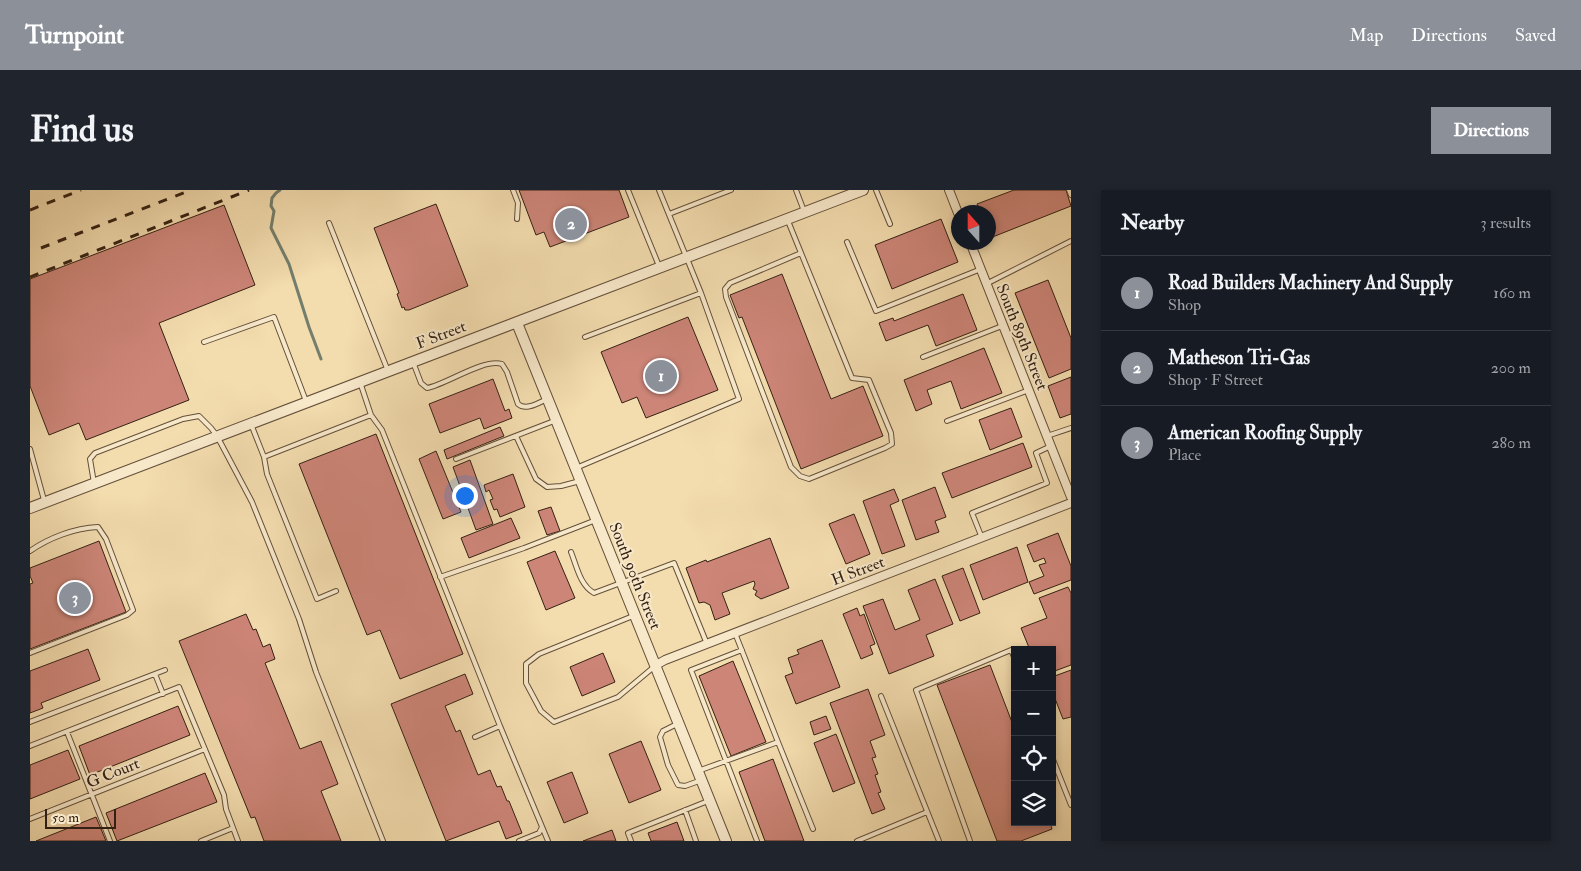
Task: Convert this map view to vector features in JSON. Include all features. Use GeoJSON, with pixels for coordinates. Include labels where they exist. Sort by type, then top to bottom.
{"type":"FeatureCollection","features":[{"type":"Feature","properties":{"kind":"street","name":"F Street"},"geometry":{"type":"LineString","coordinates":[[30,508],[863,190]]}},
{"type":"Feature","properties":{"kind":"street"},"geometry":{"type":"LineString","coordinates":[[949,190],[955,205]]}},
{"type":"Feature","properties":{"kind":"street","name":"South 89th Street"},"geometry":{"type":"LineString","coordinates":[[973,250],[1071,497]]}},
{"type":"Feature","properties":{"kind":"street","name":"South 90th Street"},"geometry":{"type":"LineString","coordinates":[[517,323],[726,841]]}},
{"type":"Feature","properties":{"kind":"street","name":"H Street"},"geometry":{"type":"LineString","coordinates":[[656,665],[1071,503]]}},
{"type":"Feature","properties":{"kind":"lane"},"geometry":{"type":"LineString","coordinates":[[513,190],[518,203],[517,219]]}},
{"type":"Feature","properties":{"kind":"lane"},"geometry":{"type":"LineString","coordinates":[[628,190],[660,268]]}},
{"type":"Feature","properties":{"kind":"lane"},"geometry":{"type":"LineString","coordinates":[[575,468],[739,399],[701,293],[659,190]]}},
{"type":"Feature","properties":{"kind":"lane"},"geometry":{"type":"LineString","coordinates":[[669,214],[731,190]]}},
{"type":"Feature","properties":{"kind":"lane"},"geometry":{"type":"LineString","coordinates":[[796,190],[805,212]]}},
{"type":"Feature","properties":{"kind":"lane"},"geometry":{"type":"LineString","coordinates":[[876,190],[890,224]]}},
{"type":"Feature","properties":{"kind":"lane"},"geometry":{"type":"LineString","coordinates":[[1069,190],[1071,195]]}},
{"type":"Feature","properties":{"kind":"lane"},"geometry":{"type":"LineString","coordinates":[[787,218],[801,252],[852,378],[869,380],[891,433],[892,444],[809,479],[800,476],[791,466],[726,297],[725,289],[730,283],[801,252]]}},
{"type":"Feature","properties":{"kind":"lane"},"geometry":{"type":"LineString","coordinates":[[329,224],[388,371]]}},
{"type":"Feature","properties":{"kind":"lane"},"geometry":{"type":"LineString","coordinates":[[986,284],[1071,241]]}},
{"type":"Feature","properties":{"kind":"lane"},"geometry":{"type":"LineString","coordinates":[[847,242],[876,311],[981,269]]}},
{"type":"Feature","properties":{"kind":"lane"},"geometry":{"type":"LineString","coordinates":[[584,336],[701,293]]}},
{"type":"Feature","properties":{"kind":"lane"},"geometry":{"type":"LineString","coordinates":[[204,342],[274,317],[306,403]]}},
{"type":"Feature","properties":{"kind":"lane"},"geometry":{"type":"LineString","coordinates":[[923,357],[1003,326]]}},
{"type":"Feature","properties":{"kind":"lane"},"geometry":{"type":"LineString","coordinates":[[413,362],[421,383],[427,388],[481,366],[498,362],[502,364],[507,372],[518,404],[527,407],[547,399]]}},
{"type":"Feature","properties":{"kind":"lane"},"geometry":{"type":"LineString","coordinates":[[360,382],[371,415],[382,430],[548,841]]}},
{"type":"Feature","properties":{"kind":"lane"},"geometry":{"type":"LineString","coordinates":[[947,421],[1029,390]]}},
{"type":"Feature","properties":{"kind":"lane"},"geometry":{"type":"LineString","coordinates":[[264,457],[371,415]]}},
{"type":"Feature","properties":{"kind":"lane"},"geometry":{"type":"LineString","coordinates":[[94,484],[90,459],[95,453],[183,419],[199,416],[211,428],[252,502],[299,619],[316,672],[383,841]]}},
{"type":"Feature","properties":{"kind":"lane"},"geometry":{"type":"LineString","coordinates":[[456,459],[556,420]]}},
{"type":"Feature","properties":{"kind":"lane"},"geometry":{"type":"LineString","coordinates":[[251,424],[264,457],[266,474],[317,599],[336,592]]}},
{"type":"Feature","properties":{"kind":"lane"},"geometry":{"type":"LineString","coordinates":[[1047,436],[1071,428]]}},
{"type":"Feature","properties":{"kind":"lane"},"geometry":{"type":"LineString","coordinates":[[516,436],[536,479],[547,487],[561,486],[580,481]]}},
{"type":"Feature","properties":{"kind":"lane"},"geometry":{"type":"LineString","coordinates":[[982,538],[972,513],[1047,483],[1036,452],[1051,446]]}},
{"type":"Feature","properties":{"kind":"lane"},"geometry":{"type":"LineString","coordinates":[[30,449],[45,502]]}},
{"type":"Feature","properties":{"kind":"lane"},"geometry":{"type":"LineString","coordinates":[[440,577],[524,548],[596,520]]}},
{"type":"Feature","properties":{"kind":"lane"},"geometry":{"type":"LineString","coordinates":[[30,551],[45,541],[85,528],[98,527],[106,539],[133,610],[127,615],[30,653]]}},
{"type":"Feature","properties":{"kind":"lane"},"geometry":{"type":"LineString","coordinates":[[571,552],[584,584],[587,589],[594,593],[674,563],[707,644]]}},
{"type":"Feature","properties":{"kind":"lane"},"geometry":{"type":"LineString","coordinates":[[635,615],[539,654],[526,664],[526,683],[541,712],[554,722],[618,697],[656,665]]}},
{"type":"Feature","properties":{"kind":"lane"},"geometry":{"type":"LineString","coordinates":[[735,633],[813,829]]}},
{"type":"Feature","properties":{"kind":"lane"},"geometry":{"type":"LineString","coordinates":[[742,650],[690,670],[757,841]]}},
{"type":"Feature","properties":{"kind":"lane"},"geometry":{"type":"LineString","coordinates":[[970,841],[916,690],[1011,650]]}},
{"type":"Feature","properties":{"kind":"lane"},"geometry":{"type":"LineString","coordinates":[[30,722],[165,670]]}},
{"type":"Feature","properties":{"kind":"lane"},"geometry":{"type":"LineString","coordinates":[[155,674],[163,694]]}},
{"type":"Feature","properties":{"kind":"lane"},"geometry":{"type":"LineString","coordinates":[[30,746],[179,688],[224,796],[226,810],[238,841]]}},
{"type":"Feature","properties":{"kind":"lane"},"geometry":{"type":"LineString","coordinates":[[881,696],[939,841]]}},
{"type":"Feature","properties":{"kind":"lane"},"geometry":{"type":"LineString","coordinates":[[679,723],[663,731],[660,737],[668,765],[678,785],[685,786],[727,762],[778,742]]}},
{"type":"Feature","properties":{"kind":"lane"},"geometry":{"type":"LineString","coordinates":[[475,737],[500,726]]}},
{"type":"Feature","properties":{"kind":"lane"},"geometry":{"type":"LineString","coordinates":[[67,732],[110,841]]}},
{"type":"Feature","properties":{"kind":"lane","name":"G Court"},"geometry":{"type":"LineString","coordinates":[[30,819],[205,749]]}},
{"type":"Feature","properties":{"kind":"lane"},"geometry":{"type":"LineString","coordinates":[[1056,767],[1071,806]]}},
{"type":"Feature","properties":{"kind":"lane"},"geometry":{"type":"LineString","coordinates":[[631,841],[628,833],[710,801]]}},
{"type":"Feature","properties":{"kind":"lane"},"geometry":{"type":"LineString","coordinates":[[685,810],[696,841]]}},
{"type":"Feature","properties":{"kind":"lane"},"geometry":{"type":"LineString","coordinates":[[856,841],[927,812]]}},
{"type":"Feature","properties":{"kind":"lane"},"geometry":{"type":"LineString","coordinates":[[519,841],[539,833],[542,827]]}},
{"type":"Feature","properties":{"kind":"lane"},"geometry":{"type":"LineString","coordinates":[[201,841],[233,828]]}},
{"type":"Feature","properties":{"kind":"building"},"geometry":{"type":"Polygon","coordinates":[[[519,190],[619,190],[629,217],[550,247],[544,232],[536,235],[519,190]]]}},
{"type":"Feature","properties":{"kind":"building"},"geometry":{"type":"Polygon","coordinates":[[[1014,190],[1066,190],[1071,206],[996,236],[996,205],[977,204],[1014,190]]]}},
{"type":"Feature","properties":{"kind":"building"},"geometry":{"type":"Polygon","coordinates":[[[436,204],[468,286],[405,310],[404,307],[402,308],[397,294],[399,293],[374,228],[436,204]]]}},
{"type":"Feature","properties":{"kind":"building"},"geometry":{"type":"Polygon","coordinates":[[[224,205],[255,285],[159,323],[189,400],[86,440],[79,423],[49,435],[30,386],[30,279],[224,205]]]}},
{"type":"Feature","properties":{"kind":"building"},"geometry":{"type":"Polygon","coordinates":[[[941,219],[951,244],[951,250],[953,250],[958,262],[892,289],[875,245],[941,219]]]}},
{"type":"Feature","properties":{"kind":"building"},"geometry":{"type":"Polygon","coordinates":[[[782,274],[831,399],[863,386],[883,436],[801,469],[742,317],[739,318],[730,295],[782,274]]]}},
{"type":"Feature","properties":{"kind":"building"},"geometry":{"type":"Polygon","coordinates":[[[1048,280],[1071,338],[1071,369],[1049,378],[1015,293],[1048,280]]]}},
{"type":"Feature","properties":{"kind":"building"},"geometry":{"type":"Polygon","coordinates":[[[963,294],[977,330],[936,346],[928,325],[886,341],[879,323],[893,318],[894,321],[963,294]]]}},
{"type":"Feature","properties":{"kind":"building"},"geometry":{"type":"Polygon","coordinates":[[[688,317],[718,390],[646,418],[637,397],[622,403],[601,352],[688,317]]]}},
{"type":"Feature","properties":{"kind":"building"},"geometry":{"type":"Polygon","coordinates":[[[984,348],[1002,393],[961,409],[951,381],[927,390],[932,404],[916,411],[904,380],[984,348]]]}},
{"type":"Feature","properties":{"kind":"building"},"geometry":{"type":"Polygon","coordinates":[[[1071,377],[1071,414],[1060,418],[1048,386],[1071,377]]]}},
{"type":"Feature","properties":{"kind":"building"},"geometry":{"type":"Polygon","coordinates":[[[493,379],[505,411],[509,409],[512,418],[484,429],[480,418],[440,433],[429,404],[493,379]]]}},
{"type":"Feature","properties":{"kind":"building"},"geometry":{"type":"Polygon","coordinates":[[[1011,408],[1022,437],[990,450],[979,420],[1011,408]]]}},
{"type":"Feature","properties":{"kind":"building"},"geometry":{"type":"Polygon","coordinates":[[[500,427],[504,436],[447,459],[444,450],[500,427]]]}},
{"type":"Feature","properties":{"kind":"building"},"geometry":{"type":"Polygon","coordinates":[[[376,434],[463,654],[400,679],[380,630],[367,635],[299,464],[376,434]]]}},
{"type":"Feature","properties":{"kind":"building"},"geometry":{"type":"Polygon","coordinates":[[[1023,443],[1032,467],[952,498],[942,473],[1023,443]]]}},
{"type":"Feature","properties":{"kind":"building"},"geometry":{"type":"Polygon","coordinates":[[[436,451],[461,512],[443,519],[419,459],[436,451]]]}},
{"type":"Feature","properties":{"kind":"building"},"geometry":{"type":"Polygon","coordinates":[[[470,460],[493,524],[476,530],[453,467],[470,460]]]}},
{"type":"Feature","properties":{"kind":"building"},"geometry":{"type":"Polygon","coordinates":[[[513,474],[525,507],[500,517],[497,509],[494,510],[490,500],[493,499],[489,490],[486,492],[484,485],[513,474]]]}},
{"type":"Feature","properties":{"kind":"building"},"geometry":{"type":"Polygon","coordinates":[[[935,487],[946,517],[935,521],[939,532],[916,540],[902,500],[935,487]]]}},
{"type":"Feature","properties":{"kind":"building"},"geometry":{"type":"Polygon","coordinates":[[[894,489],[899,501],[890,505],[905,546],[882,554],[863,501],[894,489]]]}},
{"type":"Feature","properties":{"kind":"building"},"geometry":{"type":"Polygon","coordinates":[[[551,507],[560,531],[547,535],[538,511],[551,507]]]}},
{"type":"Feature","properties":{"kind":"building"},"geometry":{"type":"Polygon","coordinates":[[[854,514],[870,554],[846,564],[829,524],[854,514]]]}},
{"type":"Feature","properties":{"kind":"building"},"geometry":{"type":"Polygon","coordinates":[[[511,518],[520,538],[469,558],[461,538],[511,518]]]}},
{"type":"Feature","properties":{"kind":"building"},"geometry":{"type":"Polygon","coordinates":[[[1058,533],[1071,566],[1071,580],[1034,594],[1029,582],[1044,576],[1039,565],[1046,563],[1044,558],[1034,562],[1027,545],[1058,533]]]}},
{"type":"Feature","properties":{"kind":"building"},"geometry":{"type":"Polygon","coordinates":[[[770,538],[789,588],[761,599],[755,595],[757,591],[753,589],[754,581],[722,593],[730,614],[715,620],[710,605],[704,602],[699,603],[686,568],[770,538]]]}},
{"type":"Feature","properties":{"kind":"building"},"geometry":{"type":"Polygon","coordinates":[[[99,541],[126,612],[30,649],[30,584],[33,583],[30,576],[30,568],[99,541]]]}},
{"type":"Feature","properties":{"kind":"building"},"geometry":{"type":"Polygon","coordinates":[[[1017,547],[1028,582],[983,600],[970,565],[1017,547]]]}},
{"type":"Feature","properties":{"kind":"building"},"geometry":{"type":"Polygon","coordinates":[[[555,551],[575,598],[546,610],[527,562],[555,551]]]}},
{"type":"Feature","properties":{"kind":"building"},"geometry":{"type":"Polygon","coordinates":[[[963,568],[980,613],[960,621],[942,576],[963,568]]]}},
{"type":"Feature","properties":{"kind":"building"},"geometry":{"type":"Polygon","coordinates":[[[935,579],[953,624],[926,635],[934,656],[889,674],[863,606],[883,599],[895,630],[920,620],[908,590],[935,579]]]}},
{"type":"Feature","properties":{"kind":"building"},"geometry":{"type":"Polygon","coordinates":[[[1068,587],[1071,593],[1071,665],[1056,671],[1056,646],[1028,646],[1021,628],[1047,618],[1039,598],[1068,587]]]}},
{"type":"Feature","properties":{"kind":"building"},"geometry":{"type":"Polygon","coordinates":[[[857,608],[860,616],[864,614],[875,644],[870,646],[873,654],[861,659],[843,614],[857,608]]]}},
{"type":"Feature","properties":{"kind":"building"},"geometry":{"type":"Polygon","coordinates":[[[246,614],[253,630],[256,629],[263,647],[270,644],[275,659],[265,663],[300,749],[321,741],[338,784],[321,791],[341,841],[264,841],[255,817],[251,818],[179,641],[246,614]]]}},
{"type":"Feature","properties":{"kind":"building"},"geometry":{"type":"Polygon","coordinates":[[[822,640],[840,687],[796,704],[785,676],[793,673],[788,658],[799,654],[797,650],[822,640]]]}},
{"type":"Feature","properties":{"kind":"building"},"geometry":{"type":"Polygon","coordinates":[[[88,649],[100,680],[41,703],[43,708],[30,713],[30,671],[88,649]]]}},
{"type":"Feature","properties":{"kind":"building"},"geometry":{"type":"Polygon","coordinates":[[[603,653],[615,682],[582,696],[570,667],[603,653]]]}},
{"type":"Feature","properties":{"kind":"building"},"geometry":{"type":"Polygon","coordinates":[[[733,661],[766,742],[731,756],[699,676],[733,661]]]}},
{"type":"Feature","properties":{"kind":"building"},"geometry":{"type":"Polygon","coordinates":[[[990,665],[1011,720],[1011,826],[1051,826],[1052,829],[1021,841],[997,841],[937,685],[990,665]]]}},
{"type":"Feature","properties":{"kind":"building"},"geometry":{"type":"Polygon","coordinates":[[[1071,670],[1071,717],[1063,719],[1056,701],[1056,676],[1071,670]]]}},
{"type":"Feature","properties":{"kind":"building"},"geometry":{"type":"Polygon","coordinates":[[[465,674],[473,694],[445,706],[456,732],[460,730],[478,775],[490,770],[497,787],[501,786],[507,801],[509,801],[522,833],[506,839],[499,821],[446,841],[391,704],[465,674]]]}},
{"type":"Feature","properties":{"kind":"building"},"geometry":{"type":"Polygon","coordinates":[[[868,689],[885,735],[870,741],[876,757],[872,758],[878,774],[875,775],[881,792],[878,793],[885,809],[872,814],[830,703],[868,689]]]}},
{"type":"Feature","properties":{"kind":"building"},"geometry":{"type":"Polygon","coordinates":[[[178,706],[190,735],[90,775],[79,746],[178,706]]]}},
{"type":"Feature","properties":{"kind":"building"},"geometry":{"type":"Polygon","coordinates":[[[826,716],[831,729],[814,735],[810,722],[826,716]]]}},
{"type":"Feature","properties":{"kind":"building"},"geometry":{"type":"Polygon","coordinates":[[[836,734],[855,783],[833,792],[814,743],[836,734]]]}},
{"type":"Feature","properties":{"kind":"building"},"geometry":{"type":"Polygon","coordinates":[[[641,741],[661,790],[629,803],[609,754],[641,741]]]}},
{"type":"Feature","properties":{"kind":"building"},"geometry":{"type":"Polygon","coordinates":[[[68,750],[80,779],[30,799],[30,765],[68,750]]]}},
{"type":"Feature","properties":{"kind":"building"},"geometry":{"type":"Polygon","coordinates":[[[773,759],[804,841],[765,841],[739,772],[773,759]]]}},
{"type":"Feature","properties":{"kind":"building"},"geometry":{"type":"Polygon","coordinates":[[[572,772],[588,813],[564,823],[547,782],[572,772]]]}},
{"type":"Feature","properties":{"kind":"building"},"geometry":{"type":"Polygon","coordinates":[[[205,773],[217,802],[117,841],[106,813],[205,773]]]}},
{"type":"Feature","properties":{"kind":"building"},"geometry":{"type":"Polygon","coordinates":[[[96,817],[106,841],[36,841],[96,817]]]}},
{"type":"Feature","properties":{"kind":"building"},"geometry":{"type":"Polygon","coordinates":[[[677,822],[684,841],[651,841],[648,833],[677,822]]]}},
{"type":"Feature","properties":{"kind":"building"},"geometry":{"type":"Polygon","coordinates":[[[612,830],[616,841],[583,841],[612,830]]]}},
{"type":"Feature","properties":{"kind":"waterway"},"geometry":{"type":"LineString","coordinates":[[280,190],[272,198],[271,206],[274,211],[271,228],[289,264],[321,359]]}},
{"type":"Feature","properties":{"kind":"railway"},"geometry":{"type":"LineString","coordinates":[[30,210],[81,190]]}},
{"type":"Feature","properties":{"kind":"railway"},"geometry":{"type":"LineString","coordinates":[[41,248],[191,190]]}},
{"type":"Feature","properties":{"kind":"railway"},"geometry":{"type":"LineString","coordinates":[[30,277],[249,190]]}},
{"type":"Feature","properties":{"kind":"place","name":"Matheson Tri-Gas"},"geometry":{"type":"Point","coordinates":[571,224]}},
{"type":"Feature","properties":{"kind":"place","name":"Road Builders Machinery And Supply"},"geometry":{"type":"Point","coordinates":[661,376]}},
{"type":"Feature","properties":{"kind":"place","name":"American Roofing Supply"},"geometry":{"type":"Point","coordinates":[75,598]}}]}
